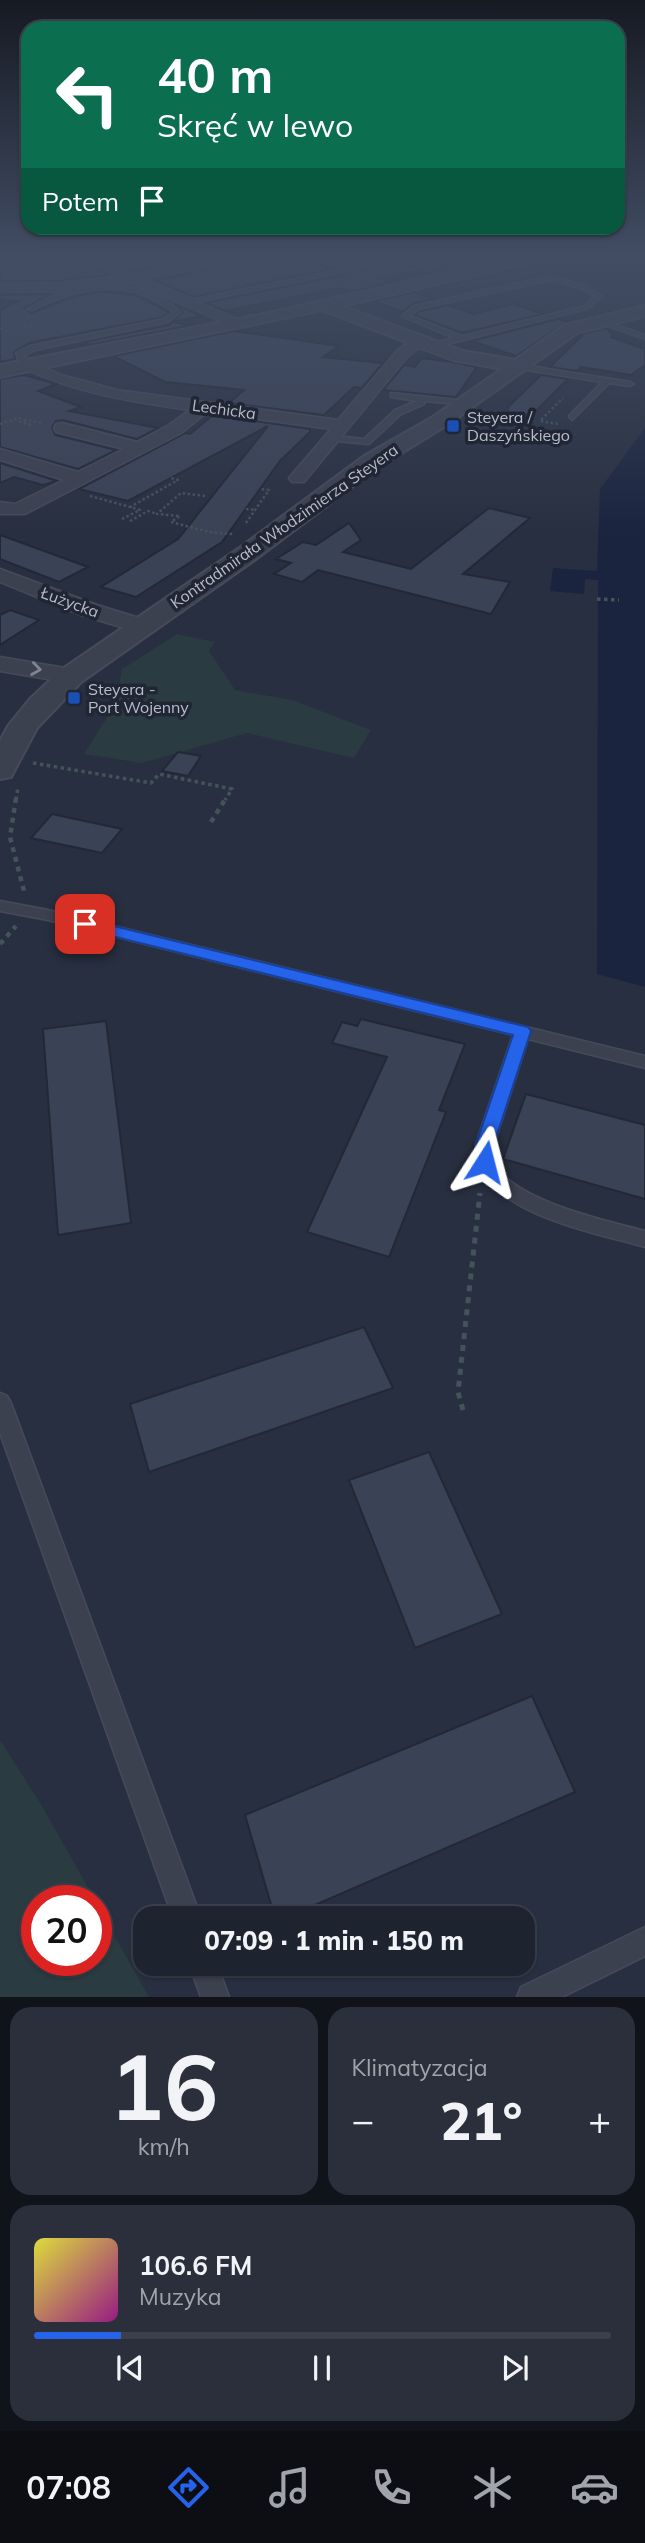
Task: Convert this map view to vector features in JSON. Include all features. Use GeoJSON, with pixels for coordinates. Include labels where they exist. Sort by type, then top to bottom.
{"type":"FeatureCollection","features":[{"type":"Feature","properties":{"kind":"street"},"geometry":{"type":"LineString","coordinates":[[0,372],[116,347]]}},
{"type":"Feature","properties":{"kind":"street","name":"Kontradmirała Włodzimierza Steyera"},"geometry":{"type":"LineString","coordinates":[[298,478],[329,438],[411,347]]}},
{"type":"Feature","properties":{"kind":"street"},"geometry":{"type":"LineString","coordinates":[[436,347],[469,359],[517,366]]}},
{"type":"Feature","properties":{"kind":"street","name":"Kontradmirała Włodzimierza Steyera"},"geometry":{"type":"LineString","coordinates":[[10,775],[23,726],[40,705],[71,676],[247,554],[372,461],[467,403],[544,347]]}},
{"type":"Feature","properties":{"kind":"street","name":"Lechicka"},"geometry":{"type":"LineString","coordinates":[[30,365],[56,378],[116,395],[341,425]]}},
{"type":"Feature","properties":{"kind":"street"},"geometry":{"type":"LineString","coordinates":[[0,508],[18,510],[84,487],[139,448],[176,429],[204,407]]}},
{"type":"Feature","properties":{"kind":"street"},"geometry":{"type":"LineString","coordinates":[[52,426],[139,448]]}},
{"type":"Feature","properties":{"kind":"street"},"geometry":{"type":"LineString","coordinates":[[0,454],[84,487]]}},
{"type":"Feature","properties":{"kind":"street","name":"Łużycka"},"geometry":{"type":"LineString","coordinates":[[0,575],[89,610],[141,626]]}},
{"type":"Feature","properties":{"kind":"street"},"geometry":{"type":"LineString","coordinates":[[0,664],[71,676]]}},
{"type":"Feature","properties":{"kind":"lane"},"geometry":{"type":"LineString","coordinates":[[30,365],[19,355],[37,347]]}},
{"type":"Feature","properties":{"kind":"lane"},"geometry":{"type":"LineString","coordinates":[[517,366],[630,384]]}},
{"type":"Feature","properties":{"kind":"lane"},"geometry":{"type":"LineString","coordinates":[[572,418],[607,381]]}},
{"type":"Feature","properties":{"kind":"lane"},"geometry":{"type":"LineString","coordinates":[[394,395],[467,403]]}},
{"type":"Feature","properties":{"kind":"lane"},"geometry":{"type":"LineString","coordinates":[[329,438],[366,442],[398,412],[421,401],[421,398]]}},
{"type":"Feature","properties":{"kind":"lane"},"geometry":{"type":"LineString","coordinates":[[0,906],[48,915],[645,1062]]}},
{"type":"Feature","properties":{"kind":"lane"},"geometry":{"type":"LineString","coordinates":[[522,1031],[485,1144],[485,1162],[498,1181],[538,1206],[645,1239]]}},
{"type":"Feature","properties":{"kind":"lane"},"geometry":{"type":"LineString","coordinates":[[0,1403],[183,1906]]}},
{"type":"Feature","properties":{"kind":"lane"},"geometry":{"type":"LineString","coordinates":[[531,1997],[645,1941]]}},
{"type":"Feature","properties":{"kind":"lane"},"geometry":{"type":"LineString","coordinates":[[207,1976],[215,1997]]}},
{"type":"Feature","properties":{"kind":"path"},"geometry":{"type":"LineString","coordinates":[[563,397],[540,421],[564,425]]}},
{"type":"Feature","properties":{"kind":"path"},"geometry":{"type":"LineString","coordinates":[[0,424],[18,418],[52,426]]}},
{"type":"Feature","properties":{"kind":"path"},"geometry":{"type":"LineString","coordinates":[[32,425],[20,422],[24,420],[52,426]]}},
{"type":"Feature","properties":{"kind":"path"},"geometry":{"type":"LineString","coordinates":[[130,507],[178,480],[171,478]]}},
{"type":"Feature","properties":{"kind":"path"},"geometry":{"type":"LineString","coordinates":[[84,487],[140,510],[122,519]]}},
{"type":"Feature","properties":{"kind":"path"},"geometry":{"type":"LineString","coordinates":[[130,521],[148,511],[180,516],[171,522],[184,528],[218,535],[240,533],[269,490],[260,489]]}},
{"type":"Feature","properties":{"kind":"path"},"geometry":{"type":"LineString","coordinates":[[157,514],[181,493],[205,496]]}},
{"type":"Feature","properties":{"kind":"path"},"geometry":{"type":"LineString","coordinates":[[246,509],[255,510]]}},
{"type":"Feature","properties":{"kind":"path"},"geometry":{"type":"LineString","coordinates":[[597,599],[619,600]]}},
{"type":"Feature","properties":{"kind":"path"},"geometry":{"type":"LineString","coordinates":[[34,755],[28,762],[150,783],[159,774],[232,789],[211,822]]}},
{"type":"Feature","properties":{"kind":"path"},"geometry":{"type":"LineString","coordinates":[[10,775],[10,837],[25,900]]}},
{"type":"Feature","properties":{"kind":"path"},"geometry":{"type":"LineString","coordinates":[[3,941],[20,919]]}},
{"type":"Feature","properties":{"kind":"path"},"geometry":{"type":"LineString","coordinates":[[463,1410],[458,1392],[480,1193],[498,1181]]}},
{"type":"Feature","properties":{"kind":"shaded area"},"geometry":{"type":"Polygon","coordinates":[[[177,634],[215,642],[209,651],[235,690],[292,700],[371,730],[354,758],[247,733],[142,763],[84,754],[116,703],[122,669],[177,634]]]}},
{"type":"Feature","properties":{"kind":"shaded area"},"geometry":{"type":"Polygon","coordinates":[[[0,1740],[42,1806],[87,1885],[21,1885],[21,1976],[112,1976],[112,1931],[133,1969],[133,1976],[137,1976],[149,1997],[0,1997],[0,1740]]]}},
{"type":"Feature","properties":{"kind":"water"},"geometry":{"type":"Polygon","coordinates":[[[645,428],[645,987],[597,974],[598,580],[585,579],[584,594],[550,591],[553,568],[597,571],[600,489],[645,428]]]}},
{"type":"Feature","properties":{"kind":"building"},"geometry":{"type":"Polygon","coordinates":[[[0,347],[22,347],[14,352],[15,359],[0,362],[0,347]]]}},
{"type":"Feature","properties":{"kind":"building"},"geometry":{"type":"Polygon","coordinates":[[[156,347],[337,347],[323,357],[383,363],[362,388],[354,387],[324,415],[229,403],[244,390],[165,382],[113,356],[156,347]]]}},
{"type":"Feature","properties":{"kind":"building"},"geometry":{"type":"Polygon","coordinates":[[[490,347],[529,347],[516,356],[490,347]]]}},
{"type":"Feature","properties":{"kind":"building"},"geometry":{"type":"Polygon","coordinates":[[[570,347],[645,349],[645,365],[631,375],[581,367],[577,371],[550,367],[570,347]]]}},
{"type":"Feature","properties":{"kind":"building"},"geometry":{"type":"Polygon","coordinates":[[[422,358],[477,367],[456,397],[383,390],[404,365],[415,367],[422,358]]]}},
{"type":"Feature","properties":{"kind":"building"},"geometry":{"type":"Polygon","coordinates":[[[24,375],[56,384],[38,391],[81,407],[69,411],[158,428],[137,439],[63,420],[56,421],[52,427],[55,435],[116,450],[78,469],[0,447],[0,379],[24,375]]]}},
{"type":"Feature","properties":{"kind":"building"},"geometry":{"type":"Polygon","coordinates":[[[541,375],[568,379],[524,423],[508,421],[508,407],[541,375]]]}},
{"type":"Feature","properties":{"kind":"building"},"geometry":{"type":"Polygon","coordinates":[[[213,415],[310,429],[310,432],[280,461],[222,542],[136,597],[101,587],[178,539],[268,426],[128,501],[79,489],[185,433],[190,434],[213,415]]]}},
{"type":"Feature","properties":{"kind":"building"},"geometry":{"type":"Polygon","coordinates":[[[0,463],[57,481],[43,485],[14,477],[0,483],[0,463]]]}},
{"type":"Feature","properties":{"kind":"building"},"geometry":{"type":"Polygon","coordinates":[[[489,508],[530,518],[463,574],[510,582],[491,614],[318,570],[302,582],[274,574],[291,563],[276,559],[303,542],[316,545],[349,523],[361,540],[343,552],[411,569],[489,508]]]}},
{"type":"Feature","properties":{"kind":"building"},"geometry":{"type":"Polygon","coordinates":[[[0,535],[88,567],[59,582],[0,559],[0,535]]]}},
{"type":"Feature","properties":{"kind":"building"},"geometry":{"type":"Polygon","coordinates":[[[10,610],[39,620],[0,645],[0,615],[10,610]]]}},
{"type":"Feature","properties":{"kind":"building"},"geometry":{"type":"Polygon","coordinates":[[[178,752],[201,756],[188,776],[162,771],[178,752]]]}},
{"type":"Feature","properties":{"kind":"building"},"geometry":{"type":"Polygon","coordinates":[[[52,814],[122,829],[102,853],[31,838],[52,814]]]}},
{"type":"Feature","properties":{"kind":"building"},"geometry":{"type":"Polygon","coordinates":[[[361,1019],[465,1044],[439,1110],[446,1112],[389,1257],[307,1232],[387,1057],[332,1043],[342,1022],[357,1026],[361,1019]]]}},
{"type":"Feature","properties":{"kind":"building"},"geometry":{"type":"Polygon","coordinates":[[[106,1021],[131,1223],[58,1235],[43,1029],[106,1021]]]}},
{"type":"Feature","properties":{"kind":"building"},"geometry":{"type":"Polygon","coordinates":[[[526,1094],[645,1125],[645,1199],[503,1159],[526,1094]]]}},
{"type":"Feature","properties":{"kind":"building"},"geometry":{"type":"Polygon","coordinates":[[[364,1327],[393,1388],[149,1472],[130,1404],[364,1327]]]}},
{"type":"Feature","properties":{"kind":"building"},"geometry":{"type":"Polygon","coordinates":[[[429,1452],[502,1614],[415,1648],[349,1480],[429,1452]]]}},
{"type":"Feature","properties":{"kind":"building"},"geometry":{"type":"Polygon","coordinates":[[[532,1696],[575,1792],[313,1906],[272,1906],[245,1815],[532,1696]]]}},
{"type":"Feature","properties":{"kind":"place","name":"Steyera / Daszyńskiego"},"geometry":{"type":"Point","coordinates":[453,426]}},
{"type":"Feature","properties":{"kind":"place","name":"Steyera - Port Wojenny"},"geometry":{"type":"Point","coordinates":[74,698]}},
{"type":"Feature","properties":{"kind":"route"},"geometry":{"type":"LineString","coordinates":[[85,924],[455,1017],[522,1031],[485,1144],[485,1162]]}}]}
